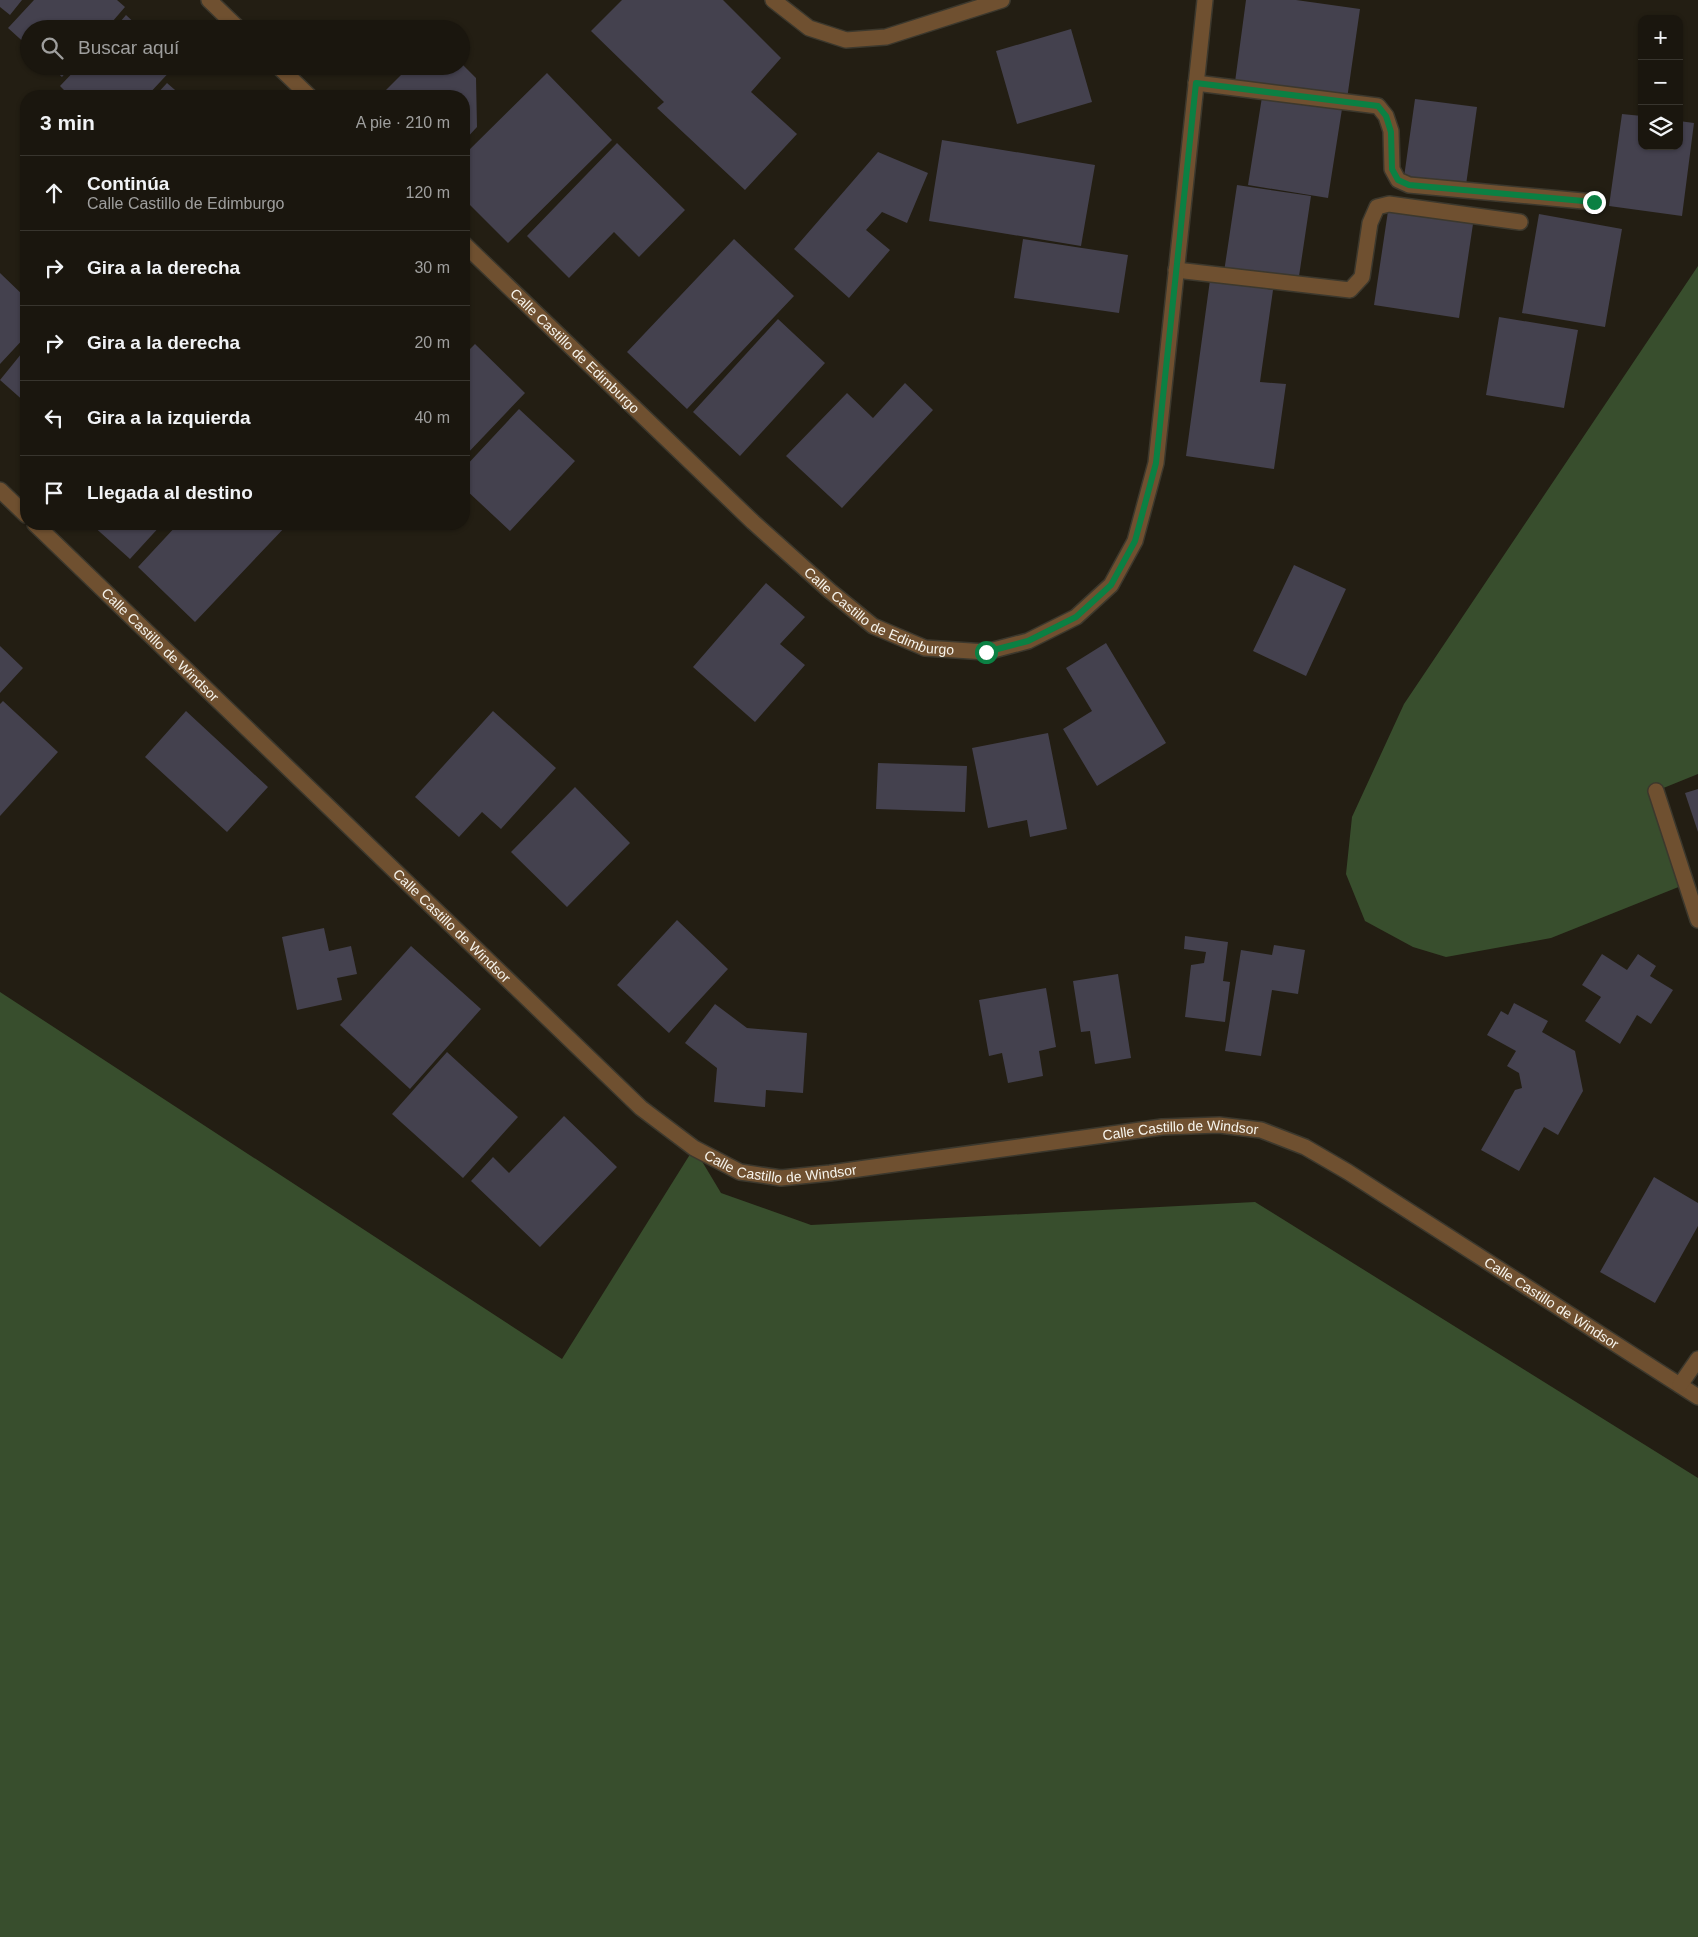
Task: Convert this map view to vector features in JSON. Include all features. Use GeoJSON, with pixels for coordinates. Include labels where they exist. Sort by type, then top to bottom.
{"type":"FeatureCollection","features":[{"type":"Feature","properties":{"kind":"street"},"geometry":{"type":"LineString","coordinates":[[209,0],[230,20]]}},
{"type":"Feature","properties":{"kind":"street"},"geometry":{"type":"LineString","coordinates":[[773,0],[809,28],[846,40],[886,37],[1002,0]]}},
{"type":"Feature","properties":{"kind":"street","name":"Calle Castillo de Edimburgo"},"geometry":{"type":"LineString","coordinates":[[470,250],[753,522],[830,591],[873,626],[925,648],[986,652],[1028,641],[1076,617],[1111,585],[1135,541],[1156,463],[1205,0]]}},
{"type":"Feature","properties":{"kind":"street"},"geometry":{"type":"LineString","coordinates":[[288,75],[304,90]]}},
{"type":"Feature","properties":{"kind":"street"},"geometry":{"type":"LineString","coordinates":[[1196,83],[1378,106],[1386,116],[1391,132],[1392,169],[1398,180],[1409,185],[1594,202]]}},
{"type":"Feature","properties":{"kind":"street"},"geometry":{"type":"LineString","coordinates":[[1176,270],[1350,290],[1362,278],[1370,223],[1377,207],[1389,204],[1520,222]]}},
{"type":"Feature","properties":{"kind":"street"},"geometry":{"type":"LineString","coordinates":[[0,490],[20,509]]}},
{"type":"Feature","properties":{"kind":"street","name":"Calle Castillo de Windsor"},"geometry":{"type":"LineString","coordinates":[[41,530],[641,1108],[694,1148],[740,1172],[780,1178],[830,1173],[1162,1127],[1219,1124],[1261,1130],[1305,1147],[1348,1172],[1698,1397]]}},
{"type":"Feature","properties":{"kind":"street"},"geometry":{"type":"LineString","coordinates":[[1656,791],[1698,920]]}},
{"type":"Feature","properties":{"kind":"street"},"geometry":{"type":"LineString","coordinates":[[1680,1385],[1698,1358]]}},
{"type":"Feature","properties":{"kind":"green space"},"geometry":{"type":"Polygon","coordinates":[[[1698,266],[1698,774],[1656,791],[1686,884],[1551,938],[1446,957],[1413,947],[1365,921],[1346,874],[1352,817],[1404,704],[1698,266]]]}},
{"type":"Feature","properties":{"kind":"green space"},"geometry":{"type":"Polygon","coordinates":[[[0,992],[562,1359],[694,1148],[721,1193],[811,1225],[1255,1202],[1698,1478],[1698,1937],[0,1937],[0,992]]]}},
{"type":"Feature","properties":{"kind":"building"},"geometry":{"type":"Polygon","coordinates":[[[0,0],[22,0],[10,15],[0,7],[0,0]]]}},
{"type":"Feature","properties":{"kind":"building"},"geometry":{"type":"Polygon","coordinates":[[[34,0],[117,0],[125,7],[114,20],[20,20],[20,39],[8,28],[34,0]]]}},
{"type":"Feature","properties":{"kind":"building"},"geometry":{"type":"Polygon","coordinates":[[[622,0],[723,0],[781,58],[751,92],[797,134],[745,190],[657,108],[664,102],[591,31],[622,0]]]}},
{"type":"Feature","properties":{"kind":"building"},"geometry":{"type":"Polygon","coordinates":[[[1246,0],[1296,0],[1360,9],[1347,99],[1235,82],[1246,0]]]}},
{"type":"Feature","properties":{"kind":"building"},"geometry":{"type":"Polygon","coordinates":[[[126,15],[131,20],[122,20],[126,15]]]}},
{"type":"Feature","properties":{"kind":"building"},"geometry":{"type":"Polygon","coordinates":[[[1071,29],[1092,102],[1017,124],[996,51],[1071,29]]]}},
{"type":"Feature","properties":{"kind":"building"},"geometry":{"type":"Polygon","coordinates":[[[470,72],[476,78],[477,127],[470,135],[470,90],[386,90],[401,75],[470,75],[470,72]]]}},
{"type":"Feature","properties":{"kind":"building"},"geometry":{"type":"Polygon","coordinates":[[[547,73],[612,140],[508,243],[470,205],[470,149],[547,73]]]}},
{"type":"Feature","properties":{"kind":"building"},"geometry":{"type":"Polygon","coordinates":[[[70,75],[167,75],[153,90],[64,90],[60,86],[70,75]]]}},
{"type":"Feature","properties":{"kind":"building"},"geometry":{"type":"Polygon","coordinates":[[[167,83],[175,90],[161,90],[167,83]]]}},
{"type":"Feature","properties":{"kind":"building"},"geometry":{"type":"Polygon","coordinates":[[[1262,97],[1342,109],[1328,198],[1248,185],[1262,97]]]}},
{"type":"Feature","properties":{"kind":"building"},"geometry":{"type":"Polygon","coordinates":[[[1415,99],[1477,107],[1466,185],[1404,177],[1415,99]]]}},
{"type":"Feature","properties":{"kind":"building"},"geometry":{"type":"Polygon","coordinates":[[[1622,114],[1638,116],[1638,150],[1683,150],[1683,122],[1694,123],[1682,216],[1609,206],[1622,114]]]}},
{"type":"Feature","properties":{"kind":"building"},"geometry":{"type":"Polygon","coordinates":[[[942,140],[1095,165],[1081,246],[929,221],[942,140]]]}},
{"type":"Feature","properties":{"kind":"building"},"geometry":{"type":"Polygon","coordinates":[[[617,143],[685,210],[639,257],[614,232],[569,278],[527,236],[617,143]]]}},
{"type":"Feature","properties":{"kind":"building"},"geometry":{"type":"Polygon","coordinates":[[[878,152],[928,173],[907,223],[882,212],[866,230],[890,250],[849,298],[794,249],[878,152]]]}},
{"type":"Feature","properties":{"kind":"building"},"geometry":{"type":"Polygon","coordinates":[[[1237,185],[1311,196],[1298,283],[1224,272],[1237,185]]]}},
{"type":"Feature","properties":{"kind":"building"},"geometry":{"type":"Polygon","coordinates":[[[1388,211],[1473,224],[1459,318],[1374,305],[1388,211]]]}},
{"type":"Feature","properties":{"kind":"building"},"geometry":{"type":"Polygon","coordinates":[[[1539,214],[1622,229],[1605,327],[1522,313],[1539,214]]]}},
{"type":"Feature","properties":{"kind":"building"},"geometry":{"type":"Polygon","coordinates":[[[734,239],[794,296],[687,409],[627,352],[734,239]]]}},
{"type":"Feature","properties":{"kind":"building"},"geometry":{"type":"Polygon","coordinates":[[[1023,239],[1128,255],[1119,313],[1014,298],[1023,239]]]}},
{"type":"Feature","properties":{"kind":"building"},"geometry":{"type":"Polygon","coordinates":[[[0,273],[20,292],[20,342],[0,364],[0,273]]]}},
{"type":"Feature","properties":{"kind":"building"},"geometry":{"type":"Polygon","coordinates":[[[1210,280],[1273,290],[1260,382],[1286,384],[1274,469],[1186,456],[1210,280]]]}},
{"type":"Feature","properties":{"kind":"building"},"geometry":{"type":"Polygon","coordinates":[[[1499,317],[1578,330],[1564,408],[1486,395],[1499,317]]]}},
{"type":"Feature","properties":{"kind":"building"},"geometry":{"type":"Polygon","coordinates":[[[778,319],[825,363],[740,456],[693,412],[778,319]]]}},
{"type":"Feature","properties":{"kind":"building"},"geometry":{"type":"Polygon","coordinates":[[[475,344],[525,393],[470,451],[470,349],[475,344]]]}},
{"type":"Feature","properties":{"kind":"building"},"geometry":{"type":"Polygon","coordinates":[[[20,355],[20,398],[0,380],[20,355]]]}},
{"type":"Feature","properties":{"kind":"building"},"geometry":{"type":"Polygon","coordinates":[[[905,383],[933,410],[842,508],[786,456],[847,393],[873,418],[905,383]]]}},
{"type":"Feature","properties":{"kind":"building"},"geometry":{"type":"Polygon","coordinates":[[[519,409],[575,461],[510,531],[470,494],[470,462],[519,409]]]}},
{"type":"Feature","properties":{"kind":"building"},"geometry":{"type":"Polygon","coordinates":[[[98,530],[157,530],[130,559],[98,530]]]}},
{"type":"Feature","properties":{"kind":"building"},"geometry":{"type":"Polygon","coordinates":[[[172,530],[282,530],[195,622],[138,567],[172,530]]]}},
{"type":"Feature","properties":{"kind":"building"},"geometry":{"type":"Polygon","coordinates":[[[1294,565],[1346,589],[1306,676],[1253,651],[1294,565]]]}},
{"type":"Feature","properties":{"kind":"building"},"geometry":{"type":"Polygon","coordinates":[[[766,583],[805,617],[780,644],[805,665],[755,722],[693,667],[766,583]]]}},
{"type":"Feature","properties":{"kind":"building"},"geometry":{"type":"Polygon","coordinates":[[[1106,643],[1166,743],[1097,786],[1063,729],[1092,711],[1066,668],[1106,643]]]}},
{"type":"Feature","properties":{"kind":"building"},"geometry":{"type":"Polygon","coordinates":[[[0,646],[23,668],[0,693],[0,646]]]}},
{"type":"Feature","properties":{"kind":"building"},"geometry":{"type":"Polygon","coordinates":[[[3,701],[58,752],[0,816],[0,704],[3,701]]]}},
{"type":"Feature","properties":{"kind":"building"},"geometry":{"type":"Polygon","coordinates":[[[186,711],[268,787],[227,832],[145,757],[186,711]]]}},
{"type":"Feature","properties":{"kind":"building"},"geometry":{"type":"Polygon","coordinates":[[[493,711],[556,768],[501,829],[482,812],[459,837],[415,797],[493,711]]]}},
{"type":"Feature","properties":{"kind":"building"},"geometry":{"type":"Polygon","coordinates":[[[1048,733],[1067,829],[1030,837],[1027,820],[988,828],[972,748],[1048,733]]]}},
{"type":"Feature","properties":{"kind":"building"},"geometry":{"type":"Polygon","coordinates":[[[878,763],[967,766],[965,812],[876,809],[878,763]]]}},
{"type":"Feature","properties":{"kind":"building"},"geometry":{"type":"Polygon","coordinates":[[[575,787],[630,843],[567,907],[511,852],[575,787]]]}},
{"type":"Feature","properties":{"kind":"building"},"geometry":{"type":"Polygon","coordinates":[[[1698,789],[1698,832],[1685,793],[1698,789]]]}},
{"type":"Feature","properties":{"kind":"building"},"geometry":{"type":"Polygon","coordinates":[[[677,920],[728,969],[669,1033],[617,985],[677,920]]]}},
{"type":"Feature","properties":{"kind":"building"},"geometry":{"type":"Polygon","coordinates":[[[324,928],[329,951],[351,946],[357,974],[337,978],[342,1000],[297,1010],[282,937],[324,928]]]}},
{"type":"Feature","properties":{"kind":"building"},"geometry":{"type":"Polygon","coordinates":[[[1185,936],[1228,942],[1223,981],[1230,982],[1225,1022],[1185,1017],[1191,965],[1204,963],[1206,952],[1184,949],[1185,936]]]}},
{"type":"Feature","properties":{"kind":"building"},"geometry":{"type":"Polygon","coordinates":[[[1274,945],[1305,950],[1298,994],[1272,990],[1261,1056],[1225,1051],[1241,950],[1272,955],[1274,945]]]}},
{"type":"Feature","properties":{"kind":"building"},"geometry":{"type":"Polygon","coordinates":[[[411,946],[481,1009],[410,1089],[340,1025],[411,946]]]}},
{"type":"Feature","properties":{"kind":"building"},"geometry":{"type":"Polygon","coordinates":[[[1602,954],[1627,970],[1638,954],[1656,966],[1650,976],[1673,990],[1651,1024],[1637,1015],[1620,1044],[1585,1021],[1601,997],[1582,985],[1602,954]]]}},
{"type":"Feature","properties":{"kind":"building"},"geometry":{"type":"Polygon","coordinates":[[[1118,974],[1131,1058],[1095,1064],[1090,1031],[1081,1032],[1073,981],[1118,974]]]}},
{"type":"Feature","properties":{"kind":"building"},"geometry":{"type":"Polygon","coordinates":[[[1046,988],[1056,1047],[1039,1051],[1043,1076],[1008,1083],[1002,1053],[989,1056],[979,1000],[1046,988]]]}},
{"type":"Feature","properties":{"kind":"building"},"geometry":{"type":"Polygon","coordinates":[[[1514,1003],[1548,1021],[1542,1032],[1575,1051],[1583,1091],[1558,1135],[1544,1127],[1519,1171],[1481,1150],[1515,1090],[1522,1088],[1519,1073],[1507,1066],[1516,1051],[1487,1035],[1501,1011],[1508,1015],[1514,1003]]]}},
{"type":"Feature","properties":{"kind":"building"},"geometry":{"type":"Polygon","coordinates":[[[715,1004],[747,1028],[807,1033],[803,1093],[766,1090],[765,1107],[714,1102],[717,1068],[685,1043],[715,1004]]]}},
{"type":"Feature","properties":{"kind":"building"},"geometry":{"type":"Polygon","coordinates":[[[447,1052],[518,1117],[463,1178],[392,1114],[447,1052]]]}},
{"type":"Feature","properties":{"kind":"building"},"geometry":{"type":"Polygon","coordinates":[[[564,1116],[617,1167],[540,1247],[471,1181],[493,1157],[509,1173],[564,1116]]]}},
{"type":"Feature","properties":{"kind":"building"},"geometry":{"type":"Polygon","coordinates":[[[1654,1177],[1698,1203],[1698,1226],[1655,1303],[1600,1272],[1654,1177]]]}},
{"type":"Feature","properties":{"kind":"route"},"geometry":{"type":"LineString","coordinates":[[986,652],[1028,641],[1076,617],[1111,585],[1135,541],[1156,463],[1196,83],[1378,106],[1386,116],[1391,132],[1392,169],[1398,180],[1409,185],[1594,202]]}}]}
